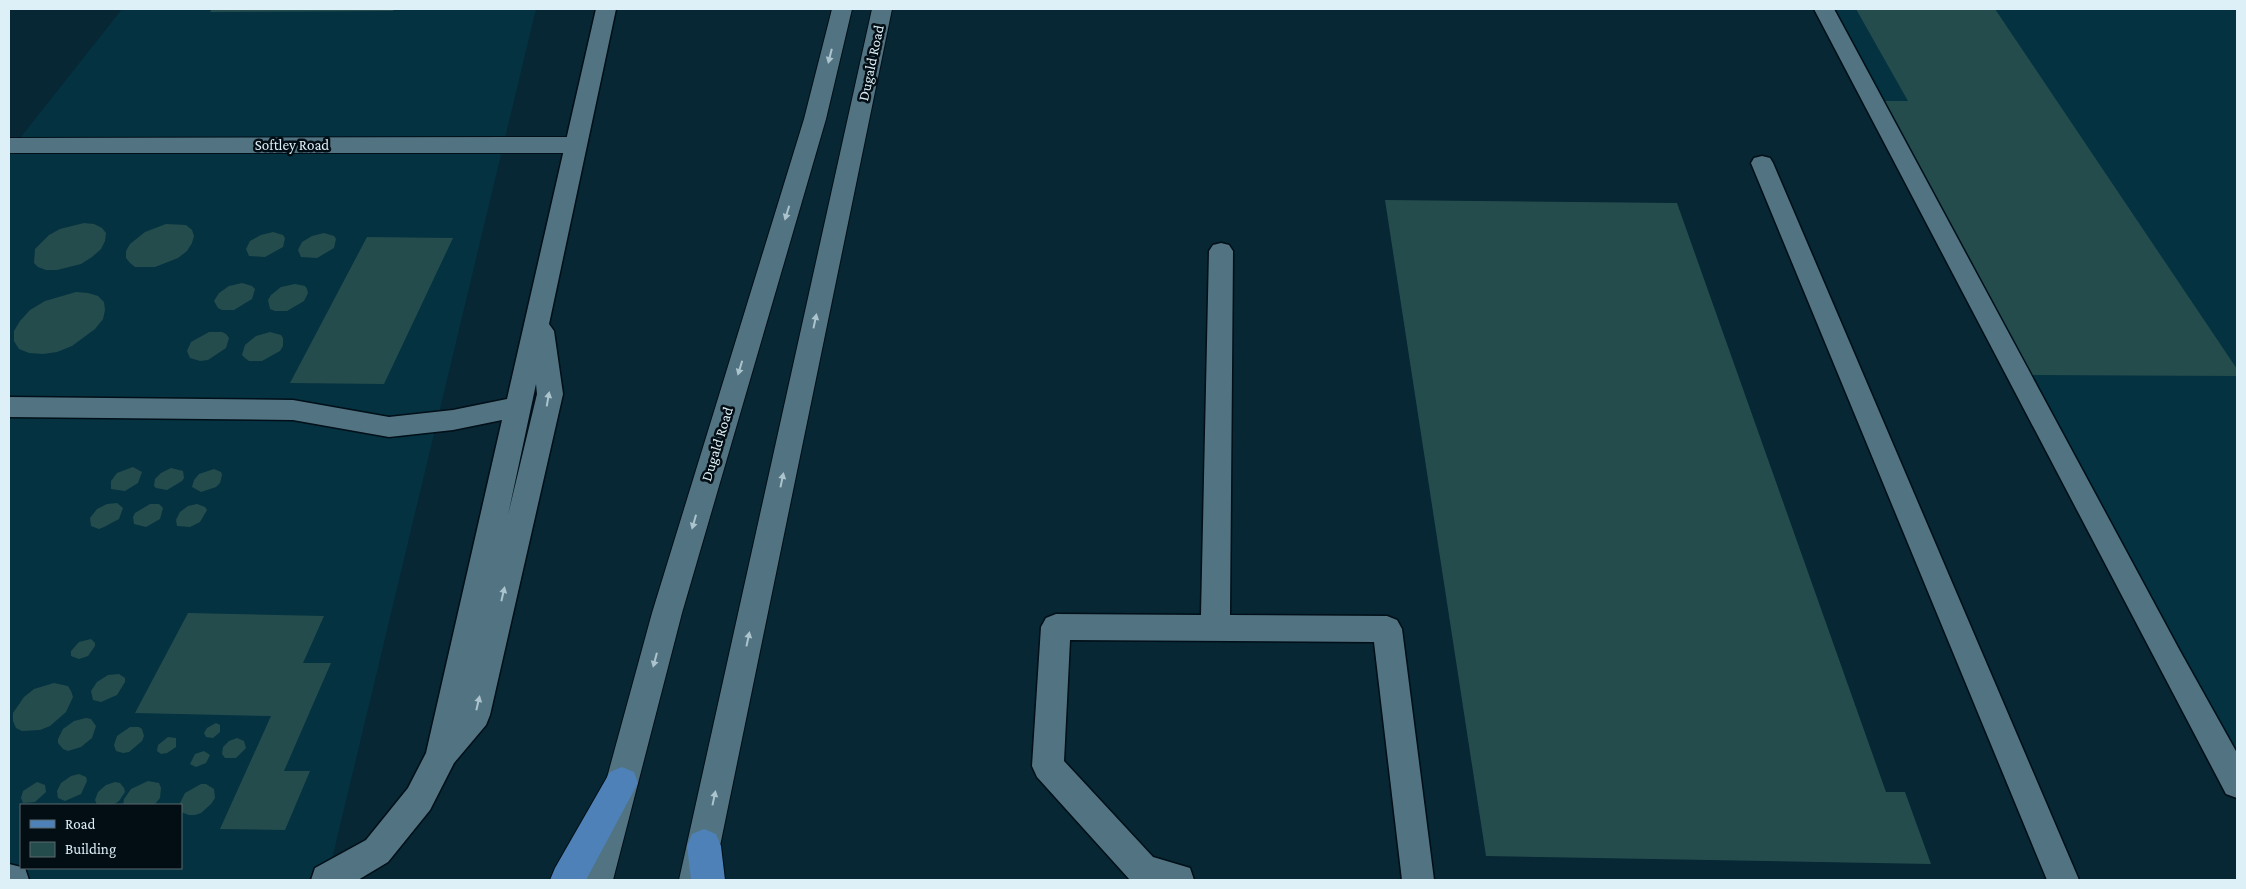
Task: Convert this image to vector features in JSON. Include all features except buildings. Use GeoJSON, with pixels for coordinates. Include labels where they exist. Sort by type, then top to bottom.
{"type":"FeatureCollection","features":[{"type":"Feature","properties":{"kind":"main road","name":"Dugald Road"},"geometry":{"type":"LineString","coordinates":[[596,880],[667,613],[815,119],[842,9]]}},
{"type":"Feature","properties":{"kind":"main road","name":"Dugald Road"},"geometry":{"type":"LineString","coordinates":[[696,880],[882,9]]}},
{"type":"Feature","properties":{"kind":"main road","name":"Softley Road"},"geometry":{"type":"LineString","coordinates":[[9,146],[575,145]]}},
{"type":"Feature","properties":{"kind":"main road"},"geometry":{"type":"LineString","coordinates":[[567,880],[622,783]]}},
{"type":"Feature","properties":{"kind":"main road"},"geometry":{"type":"LineString","coordinates":[[704,846],[708,880]]}},
{"type":"Feature","properties":{"kind":"lane"},"geometry":{"type":"LineString","coordinates":[[441,757],[606,9]]}},
{"type":"Feature","properties":{"kind":"lane"},"geometry":{"type":"LineString","coordinates":[[1824,9],[2170,661],[2237,783]]}},
{"type":"Feature","properties":{"kind":"lane"},"geometry":{"type":"LineString","coordinates":[[1762,162],[2063,880]]}},
{"type":"Feature","properties":{"kind":"lane"},"geometry":{"type":"LineString","coordinates":[[1215,628],[1221,251]]}},
{"type":"Feature","properties":{"kind":"lane"},"geometry":{"type":"LineString","coordinates":[[327,880],[377,851],[419,799],[441,757],[475,714],[550,394],[540,310]]}},
{"type":"Feature","properties":{"kind":"lane"},"geometry":{"type":"LineString","coordinates":[[9,407],[293,410],[389,427],[453,420],[518,407]]}},
{"type":"Feature","properties":{"kind":"lane"},"geometry":{"type":"LineString","coordinates":[[1178,880],[1144,871],[1048,766],[1056,627],[1387,629],[1418,880]]}},
{"type":"Feature","properties":{"kind":"shaded area"},"geometry":{"type":"Polygon","coordinates":[[[122,9],[536,9],[327,880],[9,880],[9,152],[122,9]]]}},
{"type":"Feature","properties":{"kind":"shaded area"},"geometry":{"type":"Polygon","coordinates":[[[1815,9],[2237,9],[2237,798],[1815,9]]]}}]}
